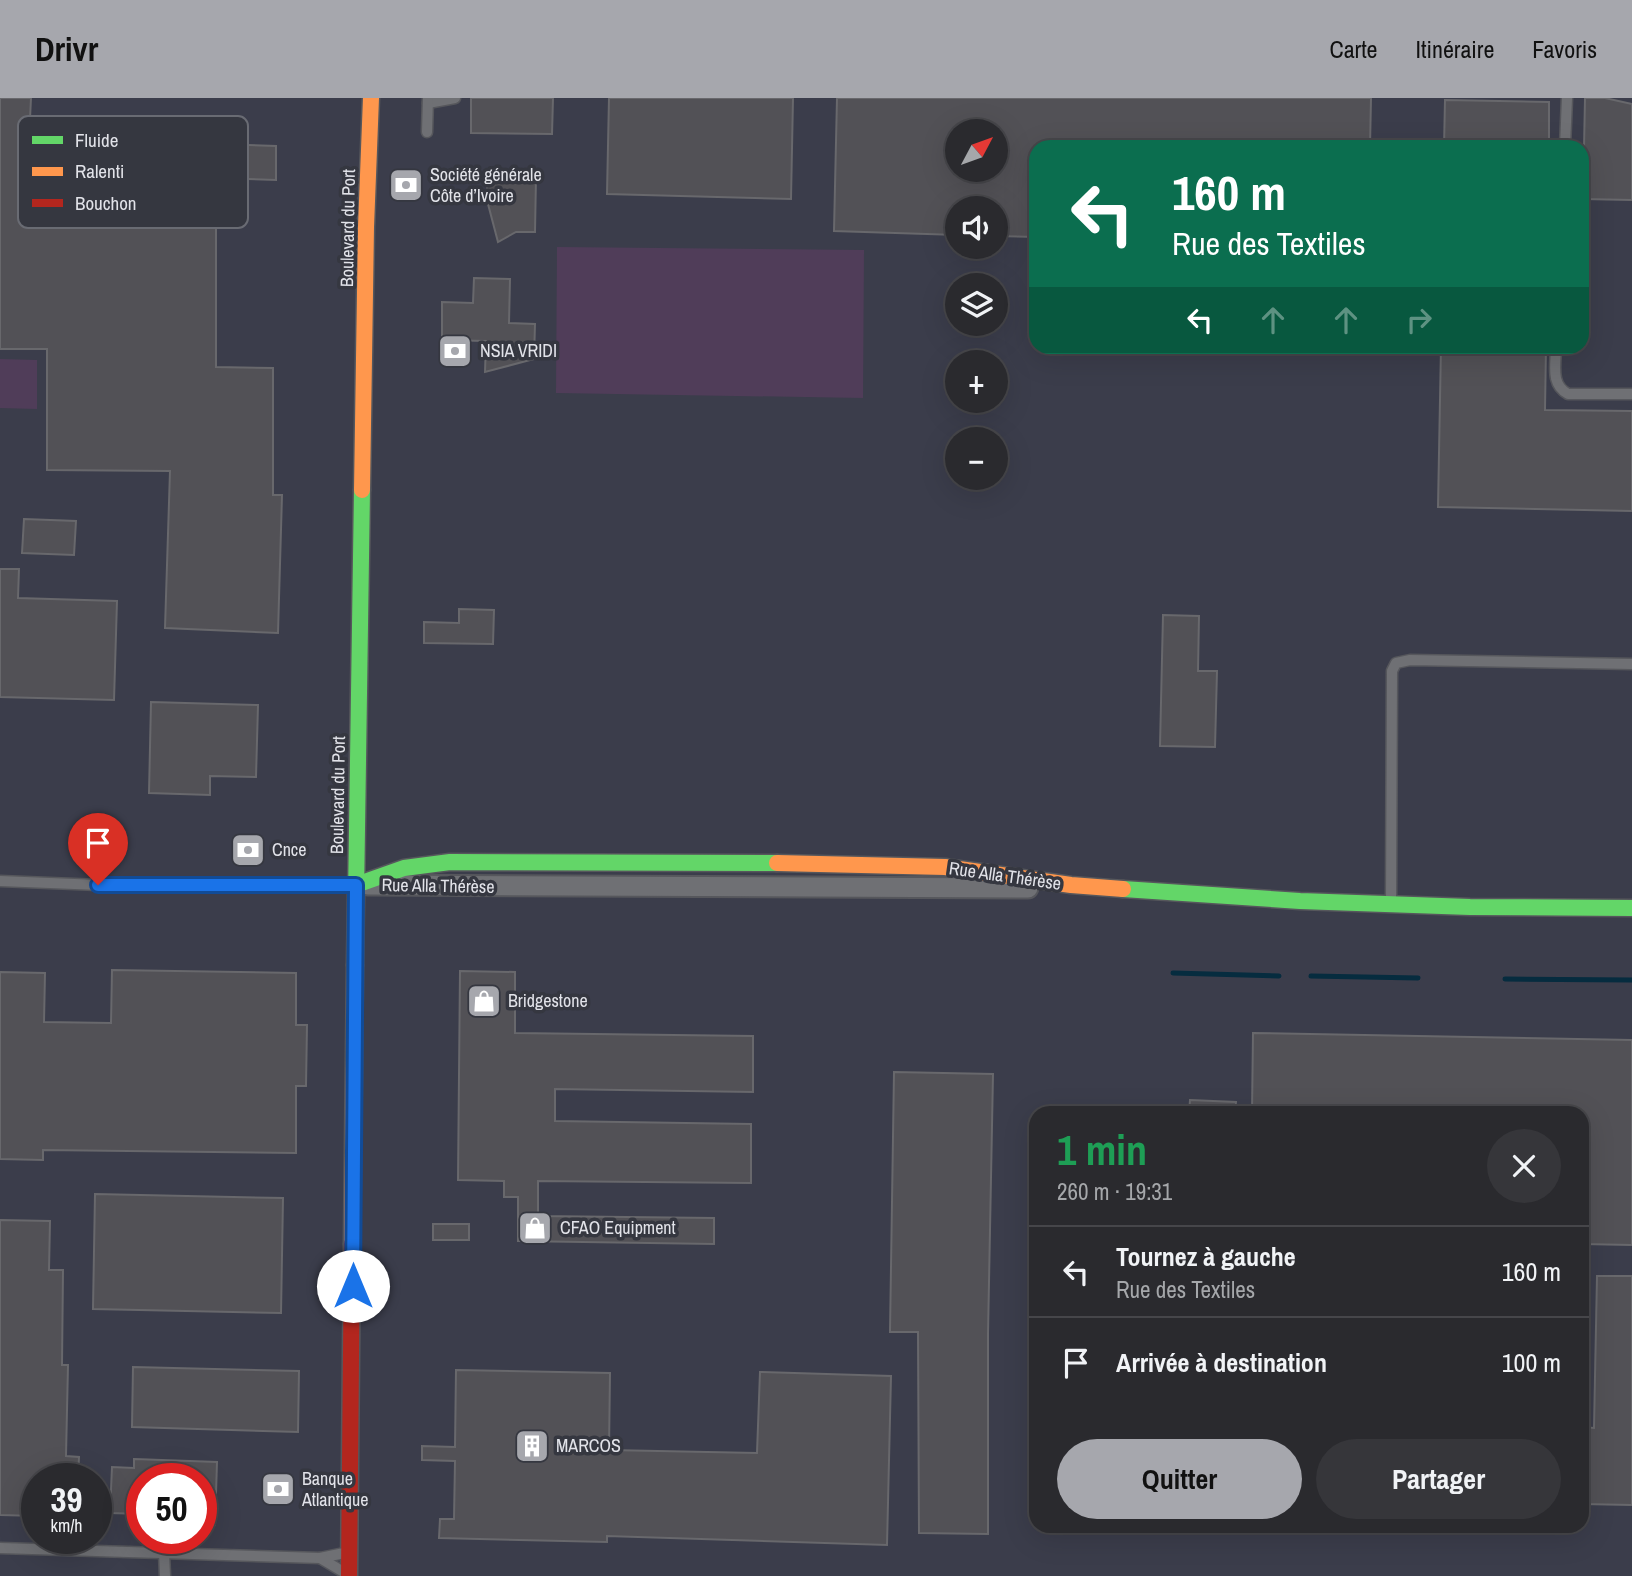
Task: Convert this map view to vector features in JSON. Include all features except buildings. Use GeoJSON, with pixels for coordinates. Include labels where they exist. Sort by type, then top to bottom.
{"type":"FeatureCollection","features":[{"type":"Feature","properties":{"kind":"main road","name":"Boulevard du Port"},"geometry":{"type":"LineString","coordinates":[[349,1576],[356,885],[370,98]]}},
{"type":"Feature","properties":{"kind":"main road","name":"Rue Alla Thérèse"},"geometry":{"type":"LineString","coordinates":[[1071,886],[1300,901],[1632,908]]}},
{"type":"Feature","properties":{"kind":"street","name":"Rue Alla Thérèse"},"geometry":{"type":"LineString","coordinates":[[356,885],[957,888],[1071,886]]}},
{"type":"Feature","properties":{"kind":"lane"},"geometry":{"type":"LineString","coordinates":[[428,132],[428,101],[455,98]]}},
{"type":"Feature","properties":{"kind":"lane"},"geometry":{"type":"LineString","coordinates":[[1565,140],[1567,98]]}},
{"type":"Feature","properties":{"kind":"lane"},"geometry":{"type":"LineString","coordinates":[[1556,354],[1555,381],[1560,389],[1568,394],[1632,394]]}},
{"type":"Feature","properties":{"kind":"lane"},"geometry":{"type":"LineString","coordinates":[[1391,904],[1392,671],[1396,663],[1409,660],[1632,664]]}},
{"type":"Feature","properties":{"kind":"lane"},"geometry":{"type":"LineString","coordinates":[[0,881],[124,886],[356,885]]}},
{"type":"Feature","properties":{"kind":"lane"},"geometry":{"type":"LineString","coordinates":[[0,1548],[126,1552]]}},
{"type":"Feature","properties":{"kind":"lane"},"geometry":{"type":"LineString","coordinates":[[195,1554],[320,1558],[349,1552]]}},
{"type":"Feature","properties":{"kind":"lane"},"geometry":{"type":"LineString","coordinates":[[164,1554],[165,1576]]}},
{"type":"Feature","properties":{"kind":"lane"},"geometry":{"type":"LineString","coordinates":[[320,1558],[349,1576]]}},
{"type":"Feature","properties":{"kind":"shaded area"},"geometry":{"type":"Polygon","coordinates":[[[0,98],[1632,98],[1632,1576],[0,1576],[0,98]]]}},
{"type":"Feature","properties":{"kind":"shaded area"},"geometry":{"type":"Polygon","coordinates":[[[557,247],[864,250],[863,398],[556,393],[557,247]]]}},
{"type":"Feature","properties":{"kind":"shaded area"},"geometry":{"type":"Polygon","coordinates":[[[0,359],[37,360],[37,409],[0,408],[0,359]]]}},
{"type":"Feature","properties":{"kind":"waterway"},"geometry":{"type":"LineString","coordinates":[[1173,973],[1279,976]]}},
{"type":"Feature","properties":{"kind":"waterway"},"geometry":{"type":"LineString","coordinates":[[1311,976],[1418,978]]}},
{"type":"Feature","properties":{"kind":"waterway"},"geometry":{"type":"LineString","coordinates":[[1505,979],[1632,980]]}},
{"type":"Feature","properties":{"kind":"traffic: fast"},"geometry":{"type":"LineString","coordinates":[[355,965],[362,490]]}},
{"type":"Feature","properties":{"kind":"traffic: fast"},"geometry":{"type":"LineString","coordinates":[[356,885],[404,868],[450,862],[777,863]]}},
{"type":"Feature","properties":{"kind":"traffic: fast"},"geometry":{"type":"LineString","coordinates":[[1123,889],[1300,901],[1470,907],[1632,908]]}},
{"type":"Feature","properties":{"kind":"traffic: slow"},"geometry":{"type":"LineString","coordinates":[[362,490],[371,98]]}},
{"type":"Feature","properties":{"kind":"traffic: slow"},"geometry":{"type":"LineString","coordinates":[[777,863],[945,867],[1071,885],[1123,889]]}},
{"type":"Feature","properties":{"kind":"traffic: slow"},"geometry":{"type":"LineString","coordinates":[[352,1244],[355,965]]}},
{"type":"Feature","properties":{"kind":"traffic: jam"},"geometry":{"type":"LineString","coordinates":[[349,1576],[352,1244]]}},
{"type":"Feature","properties":{"kind":"place","name":"Société générale Côte d’Ivoire"},"geometry":{"type":"Point","coordinates":[406,185]}},
{"type":"Feature","properties":{"kind":"place","name":"NSIA VRIDI"},"geometry":{"type":"Point","coordinates":[455,351]}},
{"type":"Feature","properties":{"kind":"place","name":"Cnce"},"geometry":{"type":"Point","coordinates":[248,850]}},
{"type":"Feature","properties":{"kind":"place","name":"Bridgestone"},"geometry":{"type":"Point","coordinates":[484,1001]}},
{"type":"Feature","properties":{"kind":"place","name":"CFAO Equipment"},"geometry":{"type":"Point","coordinates":[535,1228]}},
{"type":"Feature","properties":{"kind":"place","name":"MARCOS"},"geometry":{"type":"Point","coordinates":[532,1446]}},
{"type":"Feature","properties":{"kind":"place","name":"Banque Atlantique"},"geometry":{"type":"Point","coordinates":[278,1489]}},
{"type":"Feature","properties":{"kind":"route"},"geometry":{"type":"LineString","coordinates":[[98,885],[356,885],[353,1286]]}}]}
